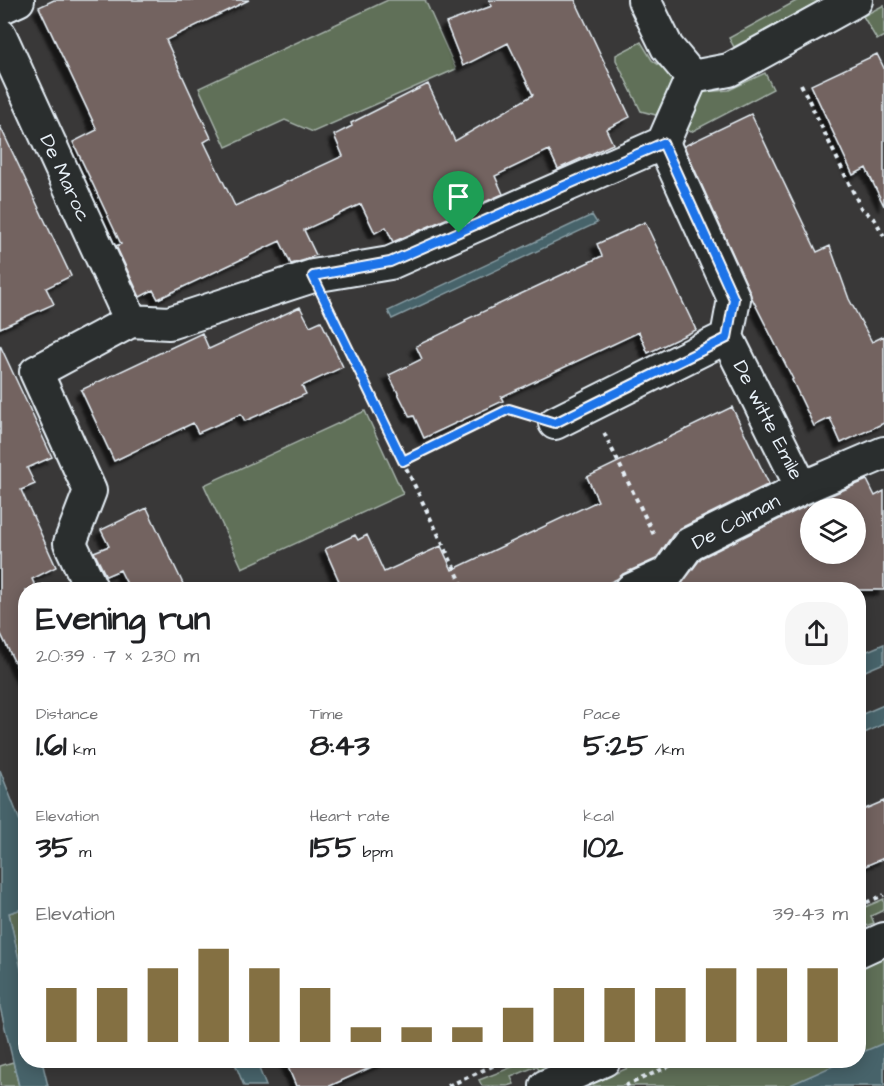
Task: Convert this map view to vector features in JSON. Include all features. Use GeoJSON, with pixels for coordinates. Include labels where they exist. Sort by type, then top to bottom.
{"type":"FeatureCollection","features":[{"type":"Feature","properties":{"kind":"street"},"geometry":{"type":"LineString","coordinates":[[0,8],[18,0]]}},
{"type":"Feature","properties":{"kind":"street"},"geometry":{"type":"LineString","coordinates":[[644,0],[667,47],[692,77]]}},
{"type":"Feature","properties":{"kind":"street"},"geometry":{"type":"LineString","coordinates":[[692,77],[729,70],[856,0]]}},
{"type":"Feature","properties":{"kind":"street","name":"De Maroc"},"geometry":{"type":"LineString","coordinates":[[0,35],[131,321]]}},
{"type":"Feature","properties":{"kind":"street"},"geometry":{"type":"LineString","coordinates":[[88,582],[70,543],[90,491],[36,372],[131,321],[169,324],[313,276],[390,262],[663,143],[692,77]]}},
{"type":"Feature","properties":{"kind":"street","name":"De witte Emile"},"geometry":{"type":"LineString","coordinates":[[663,143],[734,299],[727,338],[802,488]]}},
{"type":"Feature","properties":{"kind":"street"},"geometry":{"type":"LineString","coordinates":[[555,423],[727,338]]}},
{"type":"Feature","properties":{"kind":"street","name":"De Colman"},"geometry":{"type":"LineString","coordinates":[[648,582],[668,573],[689,544],[802,488],[884,453]]}},
{"type":"Feature","properties":{"kind":"street"},"geometry":{"type":"LineString","coordinates":[[866,947],[884,939]]}},
{"type":"Feature","properties":{"kind":"street"},"geometry":{"type":"LineString","coordinates":[[546,1086],[586,1068]]}},
{"type":"Feature","properties":{"kind":"path"},"geometry":{"type":"LineString","coordinates":[[801,84],[861,208],[875,220],[884,236]]}},
{"type":"Feature","properties":{"kind":"path"},"geometry":{"type":"LineString","coordinates":[[313,276],[461,582]]}},
{"type":"Feature","properties":{"kind":"path"},"geometry":{"type":"LineString","coordinates":[[591,405],[671,570]]}},
{"type":"Feature","properties":{"kind":"path"},"geometry":{"type":"LineString","coordinates":[[403,461],[509,409],[555,423]]}},
{"type":"Feature","properties":{"kind":"path"},"geometry":{"type":"LineString","coordinates":[[866,903],[884,895]]}},
{"type":"Feature","properties":{"kind":"path"},"geometry":{"type":"LineString","coordinates":[[448,1086],[488,1068]]}},
{"type":"Feature","properties":{"kind":"path"},"geometry":{"type":"LineString","coordinates":[[625,1086],[665,1068]]}},
{"type":"Feature","properties":{"kind":"green space"},"geometry":{"type":"Polygon","coordinates":[[[388,0],[425,0],[456,69],[313,132],[285,120],[226,147],[199,88],[388,0]]]}},
{"type":"Feature","properties":{"kind":"green space"},"geometry":{"type":"Polygon","coordinates":[[[798,0],[821,0],[734,47],[729,38],[798,0]]]}},
{"type":"Feature","properties":{"kind":"green space"},"geometry":{"type":"Polygon","coordinates":[[[884,5],[884,36],[877,40],[863,16],[884,5]]]}},
{"type":"Feature","properties":{"kind":"green space"},"geometry":{"type":"Polygon","coordinates":[[[641,42],[652,60],[675,77],[656,115],[641,111],[616,60],[616,55],[641,42]]]}},
{"type":"Feature","properties":{"kind":"green space"},"geometry":{"type":"Polygon","coordinates":[[[765,73],[773,89],[691,132],[684,128],[703,92],[729,90],[765,73]]]}},
{"type":"Feature","properties":{"kind":"green space"},"geometry":{"type":"Polygon","coordinates":[[[365,411],[403,494],[242,568],[204,485],[365,411]]]}},
{"type":"Feature","properties":{"kind":"green space"},"geometry":{"type":"Polygon","coordinates":[[[884,899],[884,910],[871,916],[874,923],[866,926],[866,907],[884,899]]]}},
{"type":"Feature","properties":{"kind":"green space"},"geometry":{"type":"Polygon","coordinates":[[[18,910],[18,955],[9,913],[18,910]]]}},
{"type":"Feature","properties":{"kind":"green space"},"geometry":{"type":"Polygon","coordinates":[[[884,955],[884,1086],[586,1086],[628,1068],[866,1068],[866,963],[884,955]]]}},
{"type":"Feature","properties":{"kind":"green space"},"geometry":{"type":"Polygon","coordinates":[[[13,1062],[19,1086],[0,1086],[0,1066],[13,1062]]]}},
{"type":"Feature","properties":{"kind":"green space"},"geometry":{"type":"Polygon","coordinates":[[[510,1068],[532,1068],[511,1077],[514,1084],[508,1086],[482,1086],[479,1080],[510,1068]]]}},
{"type":"Feature","properties":{"kind":"green space"},"geometry":{"type":"Polygon","coordinates":[[[538,1068],[546,1068],[547,1070],[540,1073],[538,1068]]]}},
{"type":"Feature","properties":{"kind":"water"},"geometry":{"type":"Polygon","coordinates":[[[592,215],[597,223],[392,319],[388,311],[592,215]]]}},
{"type":"Feature","properties":{"kind":"water"},"geometry":{"type":"Polygon","coordinates":[[[884,644],[884,663],[866,671],[866,652],[884,644]]]}},
{"type":"Feature","properties":{"kind":"water"},"geometry":{"type":"Polygon","coordinates":[[[884,705],[884,724],[866,732],[866,713],[884,705]]]}},
{"type":"Feature","properties":{"kind":"water"},"geometry":{"type":"Polygon","coordinates":[[[0,770],[18,816],[18,910],[9,913],[18,955],[18,1068],[44,1068],[48,1086],[19,1086],[0,1007],[0,770]]]}},
{"type":"Feature","properties":{"kind":"water"},"geometry":{"type":"Polygon","coordinates":[[[884,1043],[884,1086],[788,1086],[828,1068],[866,1068],[866,1051],[884,1043]]]}},
{"type":"Feature","properties":{"kind":"water"},"geometry":{"type":"Polygon","coordinates":[[[237,1068],[259,1068],[266,1086],[244,1086],[237,1068]]]}},
{"type":"Feature","properties":{"kind":"building"},"geometry":{"type":"Polygon","coordinates":[[[54,0],[249,0],[166,40],[211,138],[204,142],[235,206],[343,156],[334,135],[352,126],[351,123],[428,84],[455,141],[533,95],[508,43],[463,66],[446,23],[492,6],[489,0],[575,0],[630,117],[606,129],[613,144],[558,169],[549,150],[495,176],[503,194],[393,242],[386,227],[375,233],[361,204],[304,230],[316,255],[305,260],[291,264],[280,241],[158,299],[153,290],[140,297],[116,246],[121,244],[73,142],[97,130],[39,7],[54,0]]]}},
{"type":"Feature","properties":{"kind":"building"},"geometry":{"type":"Polygon","coordinates":[[[877,54],[884,68],[884,206],[866,168],[853,175],[811,85],[877,54]]]}},
{"type":"Feature","properties":{"kind":"building"},"geometry":{"type":"Polygon","coordinates":[[[751,114],[817,252],[830,246],[849,299],[872,342],[884,336],[884,423],[841,443],[830,418],[814,426],[751,296],[684,146],[751,114]]]}},
{"type":"Feature","properties":{"kind":"building"},"geometry":{"type":"Polygon","coordinates":[[[0,126],[71,276],[46,288],[54,304],[0,328],[0,126]]]}},
{"type":"Feature","properties":{"kind":"building"},"geometry":{"type":"Polygon","coordinates":[[[645,222],[696,330],[648,353],[639,332],[501,397],[503,401],[424,438],[414,416],[410,417],[389,375],[422,359],[416,346],[466,322],[465,320],[602,256],[597,244],[645,222]]]}},
{"type":"Feature","properties":{"kind":"building"},"geometry":{"type":"Polygon","coordinates":[[[300,307],[310,326],[321,321],[343,367],[302,386],[306,394],[245,421],[241,414],[198,433],[193,423],[114,461],[81,390],[202,333],[209,349],[300,307]]]}},
{"type":"Feature","properties":{"kind":"building"},"geometry":{"type":"Polygon","coordinates":[[[0,345],[52,457],[27,468],[35,484],[21,490],[56,567],[32,579],[33,582],[18,582],[18,669],[0,632],[0,345]]]}},
{"type":"Feature","properties":{"kind":"building"},"geometry":{"type":"Polygon","coordinates":[[[732,407],[769,484],[681,528],[674,533],[656,559],[611,582],[339,582],[325,549],[355,535],[358,540],[367,535],[384,572],[441,546],[452,570],[598,501],[587,477],[732,407]]]}},
{"type":"Feature","properties":{"kind":"building"},"geometry":{"type":"Polygon","coordinates":[[[867,480],[875,496],[884,491],[884,590],[866,590],[866,582],[683,582],[701,558],[800,509],[800,564],[866,564],[866,498],[824,498],[867,480]]]}},
{"type":"Feature","properties":{"kind":"building"},"geometry":{"type":"Polygon","coordinates":[[[147,508],[182,582],[126,582],[120,570],[106,576],[94,552],[109,546],[101,530],[147,508]]]}},
{"type":"Feature","properties":{"kind":"building"},"geometry":{"type":"Polygon","coordinates":[[[884,801],[884,858],[866,866],[866,809],[884,801]]]}},
{"type":"Feature","properties":{"kind":"building"},"geometry":{"type":"Polygon","coordinates":[[[288,1068],[369,1068],[330,1086],[296,1086],[288,1068]]]}},
{"type":"Feature","properties":{"kind":"route"},"geometry":{"type":"LineString","coordinates":[[663,143],[734,299],[727,338],[555,423],[509,409],[403,461],[313,276],[390,262],[459,233],[663,143]]}}]}
